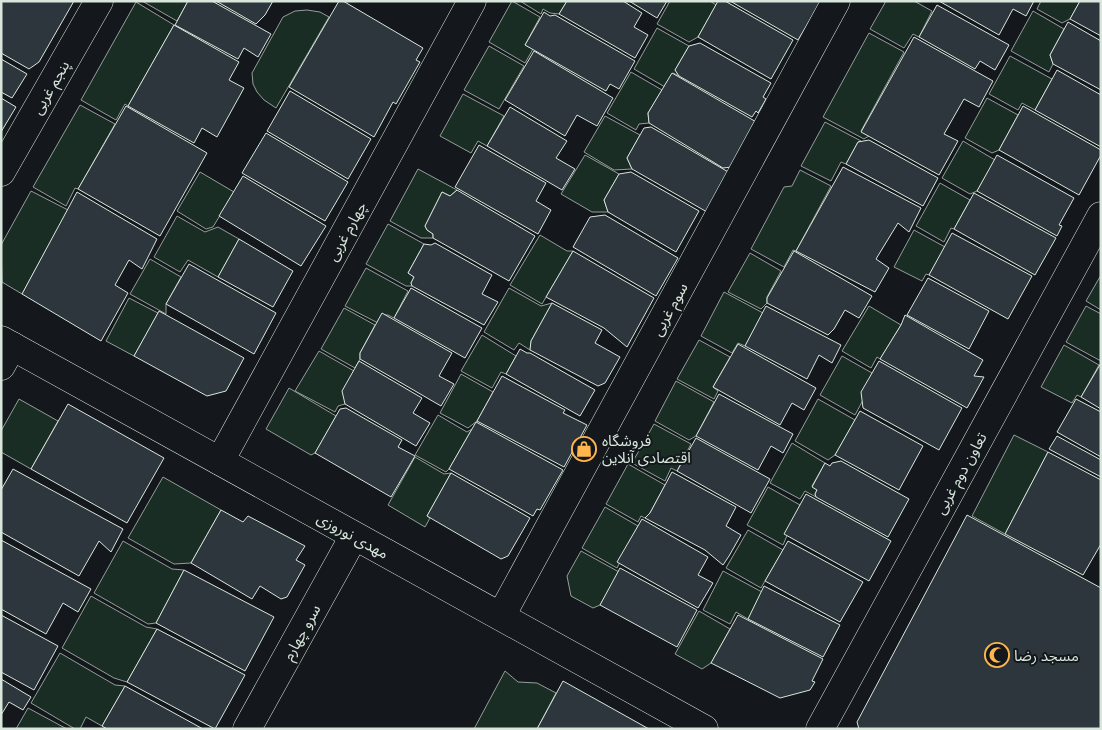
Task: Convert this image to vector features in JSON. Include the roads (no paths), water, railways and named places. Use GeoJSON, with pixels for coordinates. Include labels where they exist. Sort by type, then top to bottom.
{"type":"FeatureCollection","features":[{"type":"Feature","properties":{"kind":"street","name":"پنجم غربی"},"geometry":{"type":"LineString","coordinates":[[1,172],[99,1]]}},
{"type":"Feature","properties":{"kind":"street","name":"چهارم غربی"},"geometry":{"type":"LineString","coordinates":[[220,461],[472,1]]}},
{"type":"Feature","properties":{"kind":"street","name":"سوم غربی"},"geometry":{"type":"LineString","coordinates":[[501,616],[836,1]]}},
{"type":"Feature","properties":{"kind":"street","name":"تعاون دوم غربی"},"geometry":{"type":"LineString","coordinates":[[820,729],[1101,216]]}},
{"type":"Feature","properties":{"kind":"street","name":"مهدی نوروزی"},"geometry":{"type":"LineString","coordinates":[[5,351],[220,461],[704,729]]}},
{"type":"Feature","properties":{"kind":"street","name":"سرو چهارم"},"geometry":{"type":"LineString","coordinates":[[247,729],[354,536]]}},
{"type":"Feature","properties":{"kind":"place","name":"فروشگاه اقتصادی آنلاین"},"geometry":{"type":"Point","coordinates":[584,449]}},
{"type":"Feature","properties":{"kind":"place","name":"مسجد رضا"},"geometry":{"type":"Point","coordinates":[997,655]}}]}
